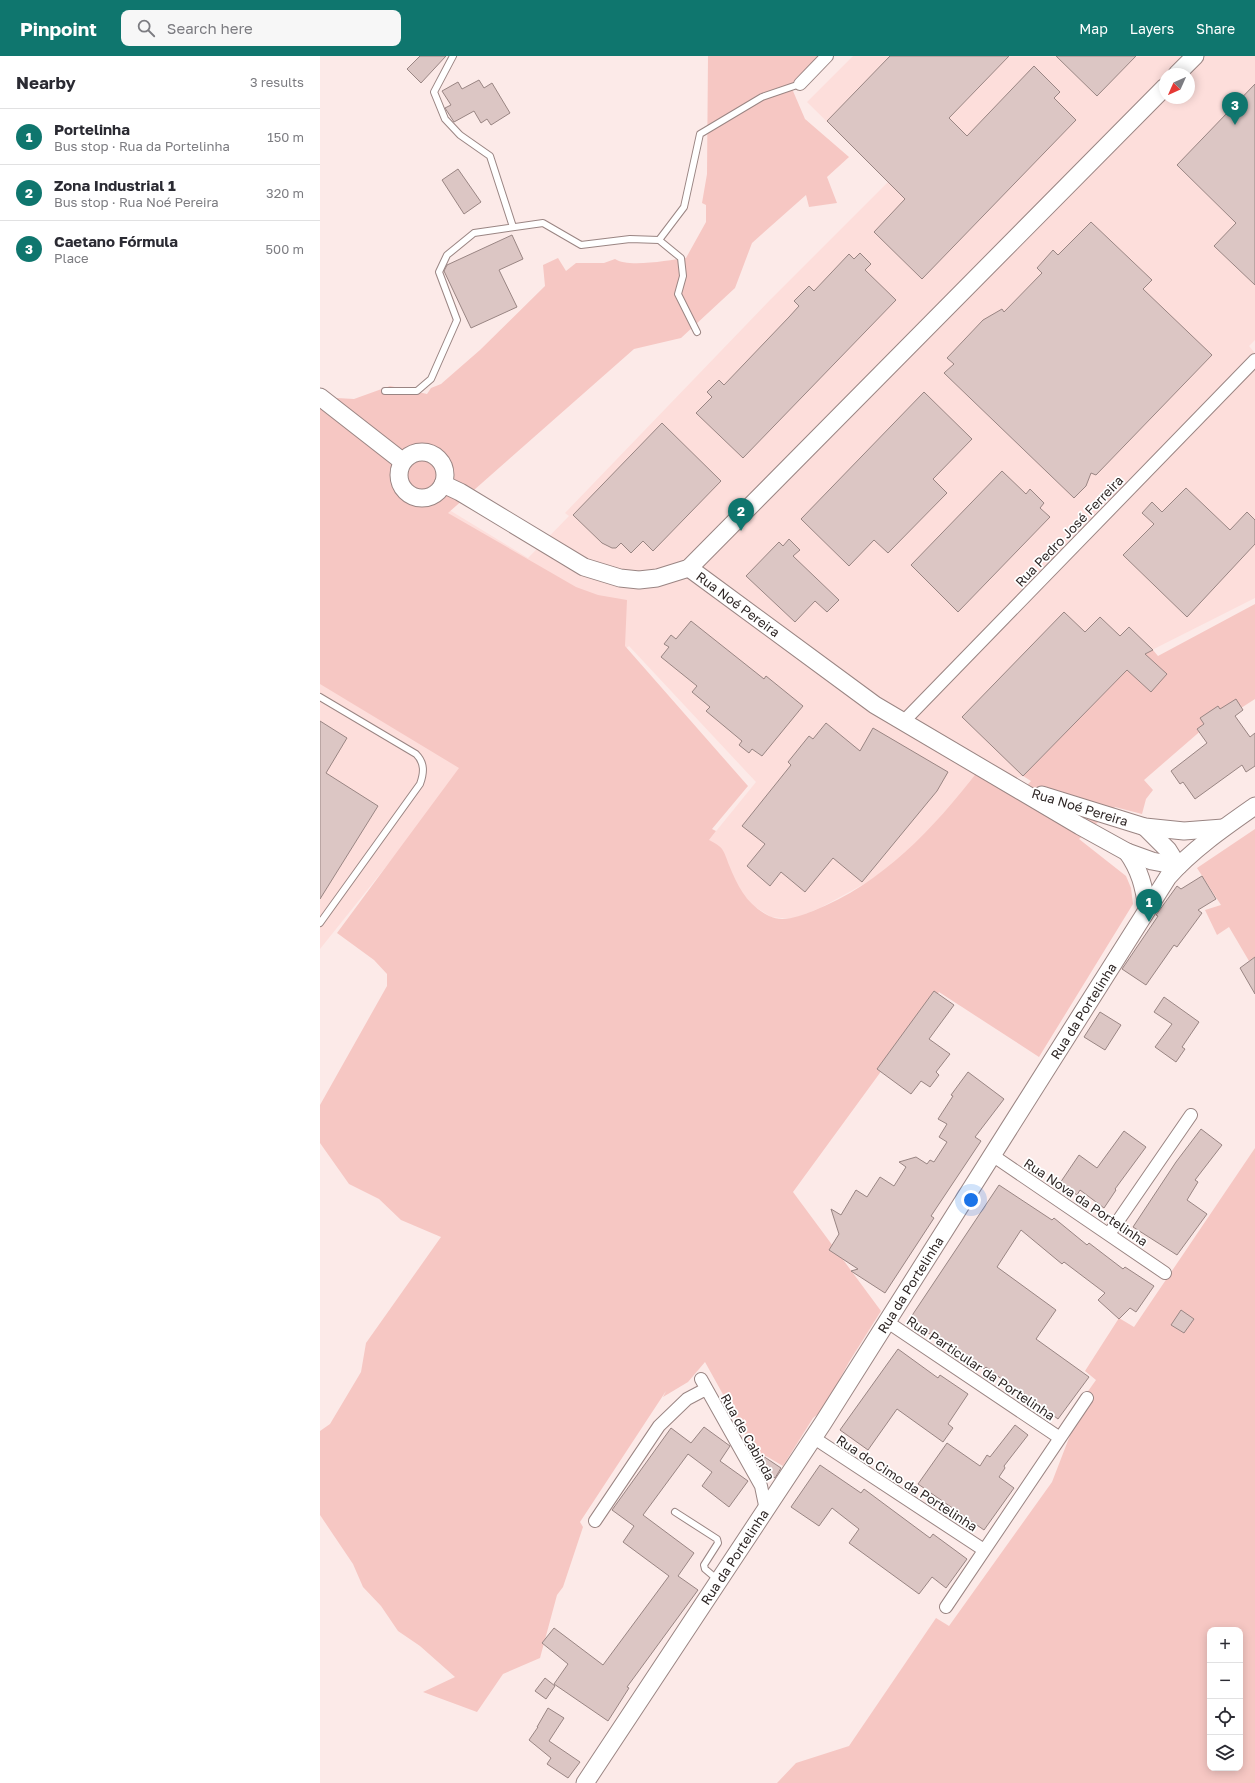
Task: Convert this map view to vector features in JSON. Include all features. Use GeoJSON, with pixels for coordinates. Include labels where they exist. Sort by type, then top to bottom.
{"type":"FeatureCollection","features":[{"type":"Feature","properties":{"kind":"street"},"geometry":{"type":"LineString","coordinates":[[800,84],[828,56]]}},
{"type":"Feature","properties":{"kind":"street"},"geometry":{"type":"LineString","coordinates":[[1183,68],[1195,56]]}},
{"type":"Feature","properties":{"kind":"street"},"geometry":{"type":"LineString","coordinates":[[689,568],[1159,92]]}},
{"type":"Feature","properties":{"kind":"street","name":"Rua Pedro José Ferreira"},"geometry":{"type":"LineString","coordinates":[[904,721],[1255,360]]}},
{"type":"Feature","properties":{"kind":"street"},"geometry":{"type":"LineString","coordinates":[[320,397],[402,461]]}},
{"type":"Feature","properties":{"kind":"street"},"geometry":{"type":"LineString","coordinates":[[422,451],[436,456],[445,469],[443,484],[433,495],[418,498],[410,495],[400,484],[398,476],[402,461],[414,452],[422,451]]}},
{"type":"Feature","properties":{"kind":"street","name":"Rua Noé Pereira"},"geometry":{"type":"LineString","coordinates":[[443,484],[460,492],[584,567],[620,578],[639,580],[657,578],[689,568],[844,683],[904,721],[1080,826],[1128,852],[1152,862],[1178,866]]}},
{"type":"Feature","properties":{"kind":"street","name":"Rua Noé Pereira"},"geometry":{"type":"LineString","coordinates":[[1015,786],[1145,827],[1184,831],[1223,828]]}},
{"type":"Feature","properties":{"kind":"street","name":"Rua da Portelinha"},"geometry":{"type":"LineString","coordinates":[[584,1783],[814,1438],[1147,908],[1168,877],[1178,866],[1223,828],[1255,806]]}},
{"type":"Feature","properties":{"kind":"street","name":"Rua Noé Pereira"},"geometry":{"type":"LineString","coordinates":[[1145,827],[1168,850],[1178,866]]}},
{"type":"Feature","properties":{"kind":"street"},"geometry":{"type":"LineString","coordinates":[[1128,852],[1136,864],[1142,878],[1147,908]]}},
{"type":"Feature","properties":{"kind":"street"},"geometry":{"type":"LineString","coordinates":[[1108,1234],[1191,1115]]}},
{"type":"Feature","properties":{"kind":"street","name":"Rua Nova da Portelinha"},"geometry":{"type":"LineString","coordinates":[[992,1155],[1165,1273]]}},
{"type":"Feature","properties":{"kind":"street","name":"Rua Particular da Portelinha"},"geometry":{"type":"LineString","coordinates":[[886,1322],[1060,1438]]}},
{"type":"Feature","properties":{"kind":"street","name":"Rua de Cabinda"},"geometry":{"type":"LineString","coordinates":[[594,1521],[659,1426],[703,1384],[761,1486],[766,1510]]}},
{"type":"Feature","properties":{"kind":"street"},"geometry":{"type":"LineString","coordinates":[[946,1607],[1087,1398]]}},
{"type":"Feature","properties":{"kind":"street","name":"Rua do Cimo da Portelinha"},"geometry":{"type":"LineString","coordinates":[[814,1438],[984,1550]]}},
{"type":"Feature","properties":{"kind":"lane"},"geometry":{"type":"LineString","coordinates":[[453,56],[434,92],[445,119],[460,135],[490,156],[513,228]]}},
{"type":"Feature","properties":{"kind":"lane"},"geometry":{"type":"LineString","coordinates":[[658,240],[684,207],[700,134],[762,97],[800,84]]}},
{"type":"Feature","properties":{"kind":"lane"},"geometry":{"type":"LineString","coordinates":[[385,392],[417,391],[431,379],[457,320],[439,272],[447,255],[474,233],[543,223],[582,245],[630,239],[658,240],[680,258],[683,276],[678,294],[697,332]]}},
{"type":"Feature","properties":{"kind":"lane"},"geometry":{"type":"LineString","coordinates":[[320,697],[416,754],[420,758],[423,765],[423,775],[420,784],[320,923]]}},
{"type":"Feature","properties":{"kind":"lane"},"geometry":{"type":"LineString","coordinates":[[675,1512],[717,1539],[718,1543],[704,1566],[705,1569],[719,1581]]}},
{"type":"Feature","properties":{"kind":"shaded area"},"geometry":{"type":"Polygon","coordinates":[[[708,56],[820,56],[793,85],[793,91],[805,119],[849,157],[827,177],[837,203],[809,207],[806,195],[752,243],[735,288],[681,338],[634,349],[448,513],[576,587],[598,595],[627,600],[625,646],[748,786],[712,829],[716,831],[709,840],[718,845],[723,851],[736,881],[749,901],[761,912],[769,916],[786,919],[808,913],[838,900],[862,886],[905,852],[925,833],[978,771],[1017,796],[1031,781],[1023,776],[1140,656],[1153,650],[1158,656],[1255,604],[1255,699],[1224,719],[1204,728],[1144,780],[1153,790],[1146,799],[1142,814],[1115,807],[1079,839],[1126,876],[1131,888],[1133,904],[1039,1057],[939,992],[793,1192],[881,1311],[849,1362],[823,1410],[813,1418],[783,1466],[766,1456],[760,1461],[705,1362],[688,1382],[663,1397],[666,1391],[580,1522],[583,1527],[563,1587],[557,1595],[540,1658],[503,1674],[477,1712],[423,1692],[455,1677],[420,1646],[398,1631],[381,1606],[363,1587],[353,1564],[320,1515],[320,1431],[330,1424],[361,1372],[366,1343],[441,1237],[401,1220],[379,1199],[349,1184],[320,1143],[320,1105],[387,986],[387,974],[374,960],[337,933],[459,768],[320,684],[320,397],[354,399],[390,386],[427,394],[431,388],[441,384],[480,350],[545,286],[543,265],[558,258],[566,271],[576,263],[604,263],[615,259],[621,262],[639,263],[660,262],[686,258],[706,222],[706,205],[702,203],[707,174],[708,56]]]}},
{"type":"Feature","properties":{"kind":"shaded area"},"geometry":{"type":"Polygon","coordinates":[[[853,56],[1255,56],[1255,340],[1249,346],[1255,353],[1255,598],[1140,656],[1023,776],[983,789],[895,865],[820,908],[793,919],[771,917],[752,905],[704,846],[756,782],[629,646],[465,768],[320,949],[320,418],[446,508],[528,558],[569,516],[565,513],[771,299],[888,182],[807,102],[853,56]]]}},
{"type":"Feature","properties":{"kind":"shaded area"},"geometry":{"type":"Polygon","coordinates":[[[1255,829],[1255,957],[1249,961],[1229,927],[1217,935],[1205,910],[1221,905],[1197,868],[1255,829]]]}},
{"type":"Feature","properties":{"kind":"shaded area"},"geometry":{"type":"Polygon","coordinates":[[[1255,1148],[1255,1783],[777,1783],[796,1763],[849,1746],[936,1618],[949,1626],[1052,1482],[1086,1394],[1096,1380],[1085,1371],[1119,1318],[1134,1327],[1255,1148]]]}},
{"type":"Feature","properties":{"kind":"building"},"geometry":{"type":"Polygon","coordinates":[[[420,56],[446,56],[421,83],[407,69],[420,56]]]}},
{"type":"Feature","properties":{"kind":"building"},"geometry":{"type":"Polygon","coordinates":[[[890,56],[1009,56],[949,118],[967,136],[1034,66],[1060,92],[1054,98],[1076,120],[922,279],[874,232],[905,199],[827,121],[890,56]]]}},
{"type":"Feature","properties":{"kind":"building"},"geometry":{"type":"Polygon","coordinates":[[[1056,56],[1136,56],[1097,96],[1056,56]]]}},
{"type":"Feature","properties":{"kind":"building"},"geometry":{"type":"Polygon","coordinates":[[[479,80],[484,88],[492,83],[510,113],[491,125],[487,119],[481,123],[474,111],[454,122],[445,108],[451,105],[442,91],[458,82],[462,89],[479,80]]]}},
{"type":"Feature","properties":{"kind":"building"},"geometry":{"type":"Polygon","coordinates":[[[1255,84],[1255,285],[1214,246],[1236,223],[1177,165],[1255,84]]]}},
{"type":"Feature","properties":{"kind":"building"},"geometry":{"type":"Polygon","coordinates":[[[458,169],[481,202],[464,214],[442,180],[458,169]]]}},
{"type":"Feature","properties":{"kind":"building"},"geometry":{"type":"Polygon","coordinates":[[[1091,222],[1152,280],[1143,289],[1212,355],[1096,475],[1091,473],[1086,486],[1074,498],[944,373],[954,364],[947,358],[983,320],[1002,309],[1004,312],[1042,273],[1037,268],[1053,250],[1058,255],[1091,222]]]}},
{"type":"Feature","properties":{"kind":"building"},"geometry":{"type":"Polygon","coordinates":[[[512,235],[523,259],[499,270],[517,307],[471,328],[444,271],[447,265],[512,235]]]}},
{"type":"Feature","properties":{"kind":"building"},"geometry":{"type":"Polygon","coordinates":[[[860,253],[871,264],[865,270],[896,300],[743,458],[696,413],[712,397],[707,392],[719,380],[724,385],[799,306],[794,301],[809,286],[814,291],[849,254],[854,259],[860,253]]]}},
{"type":"Feature","properties":{"kind":"building"},"geometry":{"type":"Polygon","coordinates":[[[924,392],[972,439],[933,479],[947,493],[888,553],[874,540],[849,566],[801,519],[924,392]]]}},
{"type":"Feature","properties":{"kind":"building"},"geometry":{"type":"Polygon","coordinates":[[[662,423],[721,481],[653,551],[643,541],[631,553],[621,543],[616,548],[612,548],[602,543],[573,515],[662,423]]]}},
{"type":"Feature","properties":{"kind":"building"},"geometry":{"type":"Polygon","coordinates":[[[1002,471],[1026,494],[1030,489],[1044,503],[1040,508],[1050,517],[958,612],[911,565],[1002,471]]]}},
{"type":"Feature","properties":{"kind":"building"},"geometry":{"type":"Polygon","coordinates":[[[1186,488],[1230,530],[1247,512],[1255,520],[1255,544],[1187,617],[1123,555],[1154,524],[1142,513],[1152,502],[1162,512],[1186,488]]]}},
{"type":"Feature","properties":{"kind":"building"},"geometry":{"type":"Polygon","coordinates":[[[789,539],[800,550],[793,556],[839,600],[827,612],[815,601],[795,622],[746,576],[779,542],[783,546],[789,539]]]}},
{"type":"Feature","properties":{"kind":"building"},"geometry":{"type":"Polygon","coordinates":[[[1064,612],[1085,632],[1100,617],[1120,636],[1129,627],[1153,650],[1145,654],[1167,674],[1151,692],[1127,670],[1023,776],[962,717],[1064,612]]]}},
{"type":"Feature","properties":{"kind":"building"},"geometry":{"type":"Polygon","coordinates":[[[691,621],[764,679],[766,676],[803,706],[762,756],[752,749],[749,753],[739,745],[742,741],[706,711],[710,707],[692,692],[697,686],[661,657],[669,647],[664,644],[671,635],[676,639],[691,621]]]}},
{"type":"Feature","properties":{"kind":"building"},"geometry":{"type":"Polygon","coordinates":[[[1236,699],[1243,710],[1235,716],[1250,737],[1255,733],[1255,766],[1246,772],[1242,765],[1195,799],[1183,782],[1180,784],[1171,771],[1207,743],[1197,729],[1204,724],[1200,718],[1218,706],[1220,709],[1236,699]]]}},
{"type":"Feature","properties":{"kind":"building"},"geometry":{"type":"Polygon","coordinates":[[[320,721],[347,738],[326,773],[378,806],[320,899],[320,721]]]}},
{"type":"Feature","properties":{"kind":"building"},"geometry":{"type":"Polygon","coordinates":[[[826,723],[860,751],[873,728],[948,772],[937,791],[862,882],[833,858],[805,892],[781,872],[770,886],[747,866],[765,844],[742,826],[791,765],[788,762],[809,736],[813,739],[826,723]]]}},
{"type":"Feature","properties":{"kind":"building"},"geometry":{"type":"Polygon","coordinates":[[[1202,876],[1216,899],[1198,910],[1202,913],[1177,947],[1174,945],[1146,985],[1122,969],[1158,916],[1156,915],[1177,886],[1181,889],[1202,876]]]}},
{"type":"Feature","properties":{"kind":"building"},"geometry":{"type":"Polygon","coordinates":[[[1255,957],[1255,994],[1240,968],[1255,957]]]}},
{"type":"Feature","properties":{"kind":"building"},"geometry":{"type":"Polygon","coordinates":[[[934,991],[954,1005],[929,1039],[950,1054],[936,1072],[939,1075],[930,1087],[921,1081],[911,1094],[877,1069],[934,991]]]}},
{"type":"Feature","properties":{"kind":"building"},"geometry":{"type":"Polygon","coordinates":[[[1164,997],[1199,1022],[1182,1047],[1185,1049],[1176,1062],[1155,1047],[1172,1024],[1154,1012],[1164,997]]]}},
{"type":"Feature","properties":{"kind":"building"},"geometry":{"type":"Polygon","coordinates":[[[1100,1012],[1121,1025],[1105,1050],[1084,1037],[1100,1012]]]}},
{"type":"Feature","properties":{"kind":"building"},"geometry":{"type":"Polygon","coordinates":[[[968,1072],[1004,1099],[975,1137],[981,1141],[931,1216],[934,1218],[885,1293],[851,1271],[858,1269],[829,1250],[839,1234],[831,1209],[841,1215],[856,1190],[867,1197],[880,1177],[894,1186],[906,1167],[899,1162],[916,1157],[927,1164],[930,1160],[934,1162],[947,1142],[939,1137],[947,1124],[938,1119],[953,1096],[951,1095],[968,1072]]]}},
{"type":"Feature","properties":{"kind":"building"},"geometry":{"type":"Polygon","coordinates":[[[1201,1129],[1222,1145],[1195,1180],[1198,1182],[1187,1200],[1207,1214],[1177,1255],[1133,1227],[1176,1162],[1201,1129]]]}},
{"type":"Feature","properties":{"kind":"building"},"geometry":{"type":"Polygon","coordinates":[[[1124,1131],[1146,1147],[1115,1189],[1116,1190],[1104,1208],[1080,1190],[1077,1195],[1060,1183],[1079,1155],[1097,1168],[1124,1131]]]}},
{"type":"Feature","properties":{"kind":"building"},"geometry":{"type":"Polygon","coordinates":[[[999,1185],[1052,1220],[1054,1218],[1087,1245],[1089,1243],[1123,1269],[1125,1267],[1154,1286],[1136,1312],[1130,1308],[1119,1319],[1098,1300],[1105,1293],[1064,1262],[1062,1264],[1021,1230],[997,1267],[1056,1310],[1036,1339],[1089,1377],[1058,1419],[1022,1392],[1021,1394],[986,1367],[984,1369],[947,1342],[945,1344],[909,1320],[999,1185]]]}},
{"type":"Feature","properties":{"kind":"building"},"geometry":{"type":"Polygon","coordinates":[[[1181,1310],[1194,1319],[1184,1333],[1171,1325],[1181,1310]]]}},
{"type":"Feature","properties":{"kind":"building"},"geometry":{"type":"Polygon","coordinates":[[[898,1349],[938,1378],[940,1375],[968,1394],[948,1424],[953,1428],[943,1442],[897,1409],[868,1450],[840,1430],[898,1349]]]}},
{"type":"Feature","properties":{"kind":"building"},"geometry":{"type":"Polygon","coordinates":[[[1015,1425],[1028,1435],[1004,1466],[1005,1468],[999,1477],[1014,1488],[984,1530],[918,1484],[947,1443],[980,1466],[987,1455],[990,1457],[1015,1425]]]}},
{"type":"Feature","properties":{"kind":"building"},"geometry":{"type":"Polygon","coordinates":[[[704,1427],[730,1446],[720,1461],[748,1481],[729,1507],[702,1486],[712,1472],[688,1454],[643,1515],[694,1553],[678,1576],[698,1590],[627,1687],[629,1688],[608,1721],[554,1684],[568,1664],[542,1643],[554,1628],[603,1665],[669,1576],[623,1542],[634,1526],[612,1510],[671,1428],[691,1443],[704,1427]]]}},
{"type":"Feature","properties":{"kind":"building"},"geometry":{"type":"Polygon","coordinates":[[[763,1456],[781,1468],[775,1478],[760,1469],[758,1465],[763,1456]]]}},
{"type":"Feature","properties":{"kind":"building"},"geometry":{"type":"Polygon","coordinates":[[[820,1465],[861,1493],[864,1489],[930,1538],[933,1534],[967,1559],[946,1588],[932,1577],[919,1594],[849,1543],[859,1529],[832,1508],[819,1526],[791,1507],[820,1465]]]}},
{"type":"Feature","properties":{"kind":"building"},"geometry":{"type":"Polygon","coordinates":[[[545,1678],[555,1686],[546,1699],[535,1691],[545,1678]]]}},
{"type":"Feature","properties":{"kind":"building"},"geometry":{"type":"Polygon","coordinates":[[[548,1708],[564,1718],[549,1741],[580,1762],[568,1778],[547,1764],[551,1758],[529,1740],[548,1708]]]}},
{"type":"Feature","properties":{"kind":"place","name":"Caetano Fórmula"},"geometry":{"type":"Point","coordinates":[1235,125]}},
{"type":"Feature","properties":{"kind":"place","name":"Zona Industrial 1"},"geometry":{"type":"Point","coordinates":[741,531]}},
{"type":"Feature","properties":{"kind":"place","name":"Portelinha"},"geometry":{"type":"Point","coordinates":[1149,922]}}]}
